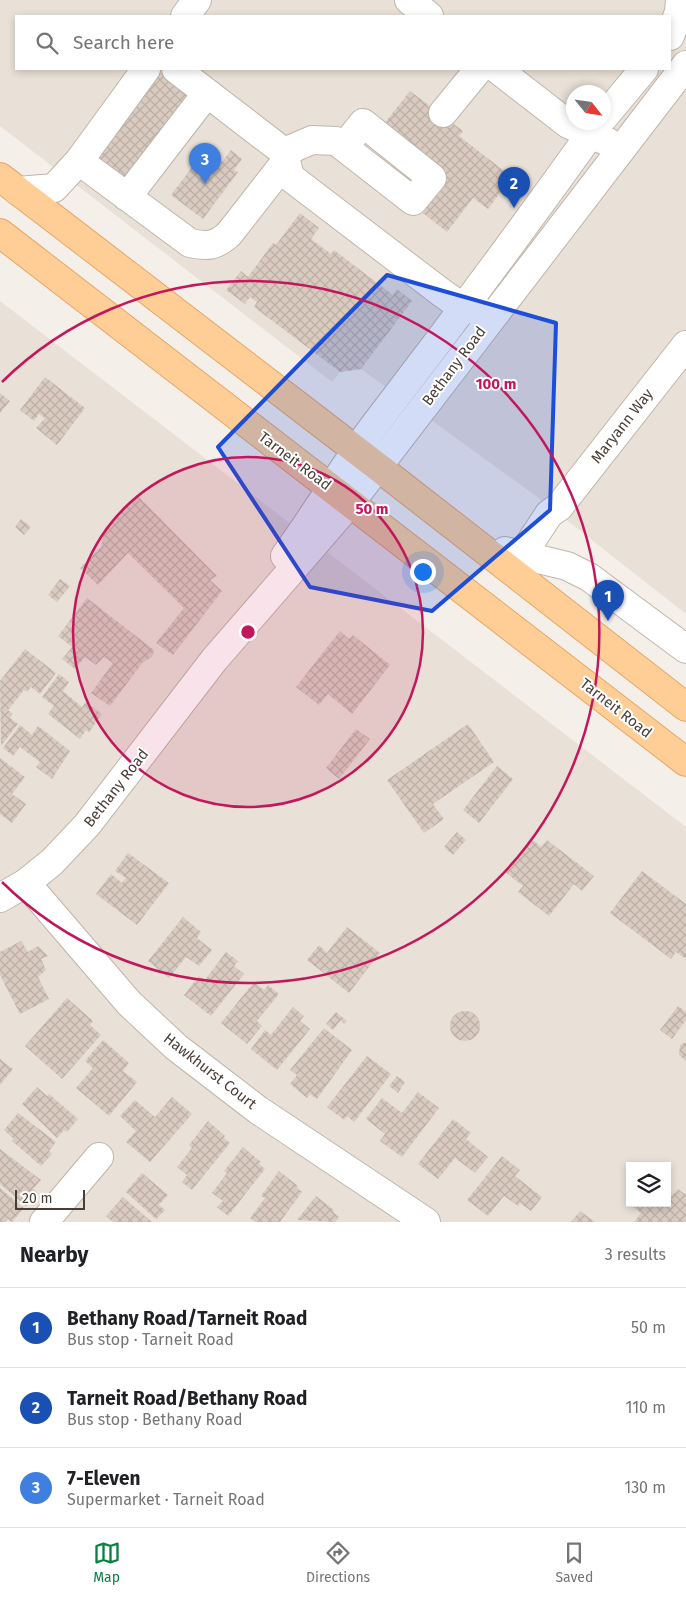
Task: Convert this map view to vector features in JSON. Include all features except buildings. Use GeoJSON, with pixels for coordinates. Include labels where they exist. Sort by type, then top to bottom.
{"type":"FeatureCollection","features":[{"type":"Feature","properties":{"kind":"main road"},"geometry":{"type":"LineString","coordinates":[[9,184],[482,547],[686,707]]}},
{"type":"Feature","properties":{"kind":"main road","name":"Tarneit Road"},"geometry":{"type":"LineString","coordinates":[[0,233],[686,762]]}},
{"type":"Feature","properties":{"kind":"street"},"geometry":{"type":"LineString","coordinates":[[186,15],[198,0]]}},
{"type":"Feature","properties":{"kind":"street"},"geometry":{"type":"LineString","coordinates":[[409,0],[429,15]]}},
{"type":"Feature","properties":{"kind":"street"},"geometry":{"type":"LineString","coordinates":[[671,33],[679,12],[680,0]]}},
{"type":"Feature","properties":{"kind":"street","name":"Bethany Road"},"geometry":{"type":"LineString","coordinates":[[0,898],[26,884],[52,862],[87,825],[368,459],[494,314],[686,65]]}},
{"type":"Feature","properties":{"kind":"street"},"geometry":{"type":"LineString","coordinates":[[9,184],[54,188],[79,161],[145,70]]}},
{"type":"Feature","properties":{"kind":"street"},"geometry":{"type":"LineString","coordinates":[[177,70],[285,157],[290,177],[463,308],[494,314]]}},
{"type":"Feature","properties":{"kind":"street"},"geometry":{"type":"LineString","coordinates":[[443,113],[477,70]]}},
{"type":"Feature","properties":{"kind":"street"},"geometry":{"type":"LineString","coordinates":[[498,70],[540,100],[566,122]]}},
{"type":"Feature","properties":{"kind":"street","name":"Bethany Road"},"geometry":{"type":"LineString","coordinates":[[611,108],[643,70]]}},
{"type":"Feature","properties":{"kind":"street"},"geometry":{"type":"LineString","coordinates":[[128,197],[208,93]]}},
{"type":"Feature","properties":{"kind":"street"},"geometry":{"type":"LineString","coordinates":[[540,100],[566,106]]}},
{"type":"Feature","properties":{"kind":"street","name":"Bethany Road"},"geometry":{"type":"LineString","coordinates":[[368,459],[463,308],[594,130]]}},
{"type":"Feature","properties":{"kind":"street"},"geometry":{"type":"LineString","coordinates":[[604,130],[623,148]]}},
{"type":"Feature","properties":{"kind":"street"},"geometry":{"type":"LineString","coordinates":[[79,161],[190,243],[204,246],[218,244],[229,234],[285,157],[312,140],[336,141],[344,148]]}},
{"type":"Feature","properties":{"kind":"street","name":"Maryann Way"},"geometry":{"type":"LineString","coordinates":[[535,558],[550,534],[559,507],[686,345]]}},
{"type":"Feature","properties":{"kind":"street"},"geometry":{"type":"LineString","coordinates":[[482,547],[567,566],[589,577],[686,649]]}},
{"type":"Feature","properties":{"kind":"street","name":"Hawkhurst Court"},"geometry":{"type":"LineString","coordinates":[[26,884],[129,1003],[176,1047],[258,1110],[426,1222]]}},
{"type":"Feature","properties":{"kind":"street"},"geometry":{"type":"LineString","coordinates":[[44,1222],[98,1157]]}},
{"type":"Feature","properties":{"kind":"highlighted area"},"geometry":{"type":"Polygon","coordinates":[[[387,275],[556,323],[550,510],[432,611],[310,587],[218,447],[387,275]]]}},
{"type":"Feature","properties":{"kind":"shaded area"},"geometry":{"type":"Polygon","coordinates":[[[0,0],[686,0],[686,614],[536,496],[361,369],[340,372],[332,382],[0,126],[0,0]]]}},
{"type":"Feature","properties":{"kind":"shaded area"},"geometry":{"type":"Polygon","coordinates":[[[0,301],[686,827],[686,1222],[0,1222],[0,301]]]}},
{"type":"Feature","properties":{"kind":"place","name":"7-Eleven"},"geometry":{"type":"Point","coordinates":[205,184]}},
{"type":"Feature","properties":{"kind":"place","name":"Tarneit Road/Bethany Road"},"geometry":{"type":"Point","coordinates":[514,208]}},
{"type":"Feature","properties":{"kind":"place","name":"Bethany Road/Tarneit Road"},"geometry":{"type":"Point","coordinates":[608,621]}}]}
